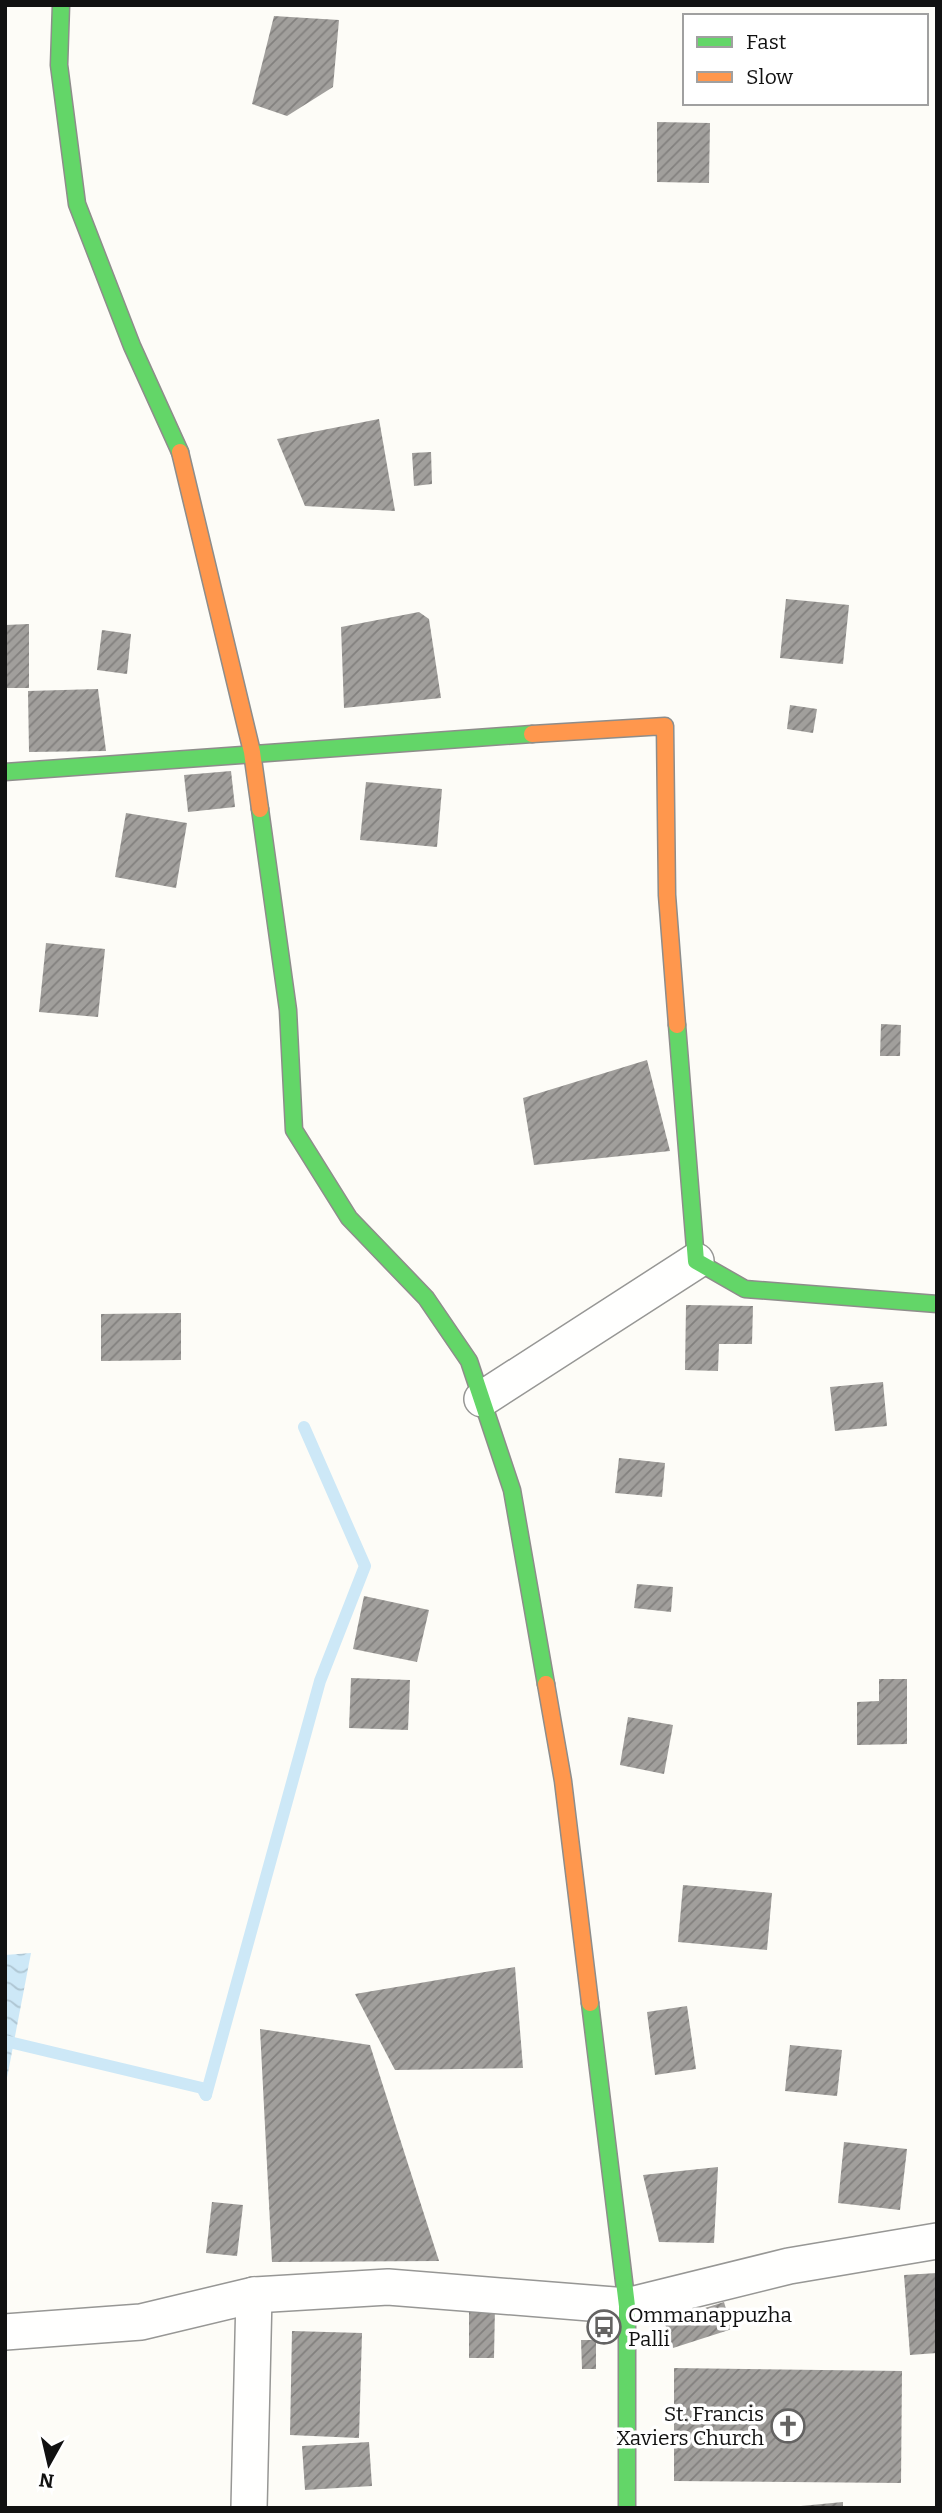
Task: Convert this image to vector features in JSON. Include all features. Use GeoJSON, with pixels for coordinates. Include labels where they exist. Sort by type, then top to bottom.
{"type":"FeatureCollection","features":[{"type":"Feature","properties":{"kind":"main road"},"geometry":{"type":"LineString","coordinates":[[61,5],[59,65],[77,204],[132,346],[178,447],[252,752],[288,1010],[294,1129],[349,1218],[426,1298],[469,1361],[512,1490],[563,1781],[627,2306],[627,2508]]}},
{"type":"Feature","properties":{"kind":"main road"},"geometry":{"type":"LineString","coordinates":[[5,772],[252,752],[665,726],[667,895],[696,1261],[745,1289],[937,1304]]}},
{"type":"Feature","properties":{"kind":"street"},"geometry":{"type":"LineString","coordinates":[[482,1399],[696,1261]]}},
{"type":"Feature","properties":{"kind":"street"},"geometry":{"type":"LineString","coordinates":[[5,2332],[141,2322],[254,2295],[388,2287],[627,2306],[789,2266],[937,2241]]}},
{"type":"Feature","properties":{"kind":"street"},"geometry":{"type":"LineString","coordinates":[[250,2508],[254,2295]]}},
{"type":"Feature","properties":{"kind":"water"},"geometry":{"type":"Polygon","coordinates":[[[31,1953],[6,2083],[5,2083],[5,1955],[31,1953]]]}},
{"type":"Feature","properties":{"kind":"building"},"geometry":{"type":"Polygon","coordinates":[[[274,16],[339,20],[333,87],[287,116],[252,104],[274,16]]]}},
{"type":"Feature","properties":{"kind":"building"},"geometry":{"type":"Polygon","coordinates":[[[657,122],[710,123],[709,183],[657,182],[657,122]]]}},
{"type":"Feature","properties":{"kind":"building"},"geometry":{"type":"Polygon","coordinates":[[[379,419],[395,511],[305,506],[277,439],[379,419]]]}},
{"type":"Feature","properties":{"kind":"building"},"geometry":{"type":"Polygon","coordinates":[[[431,452],[432,484],[414,486],[412,453],[431,452]]]}},
{"type":"Feature","properties":{"kind":"building"},"geometry":{"type":"Polygon","coordinates":[[[786,599],[849,605],[843,664],[780,658],[786,599]]]}},
{"type":"Feature","properties":{"kind":"building"},"geometry":{"type":"Polygon","coordinates":[[[419,612],[429,619],[441,698],[344,708],[341,627],[419,612]]]}},
{"type":"Feature","properties":{"kind":"building"},"geometry":{"type":"Polygon","coordinates":[[[29,624],[29,688],[5,688],[5,625],[29,624]]]}},
{"type":"Feature","properties":{"kind":"building"},"geometry":{"type":"Polygon","coordinates":[[[102,630],[131,634],[127,674],[97,670],[102,630]]]}},
{"type":"Feature","properties":{"kind":"building"},"geometry":{"type":"Polygon","coordinates":[[[98,689],[106,751],[29,752],[28,691],[98,689]]]}},
{"type":"Feature","properties":{"kind":"building"},"geometry":{"type":"Polygon","coordinates":[[[790,705],[817,709],[813,733],[787,729],[790,705]]]}},
{"type":"Feature","properties":{"kind":"building"},"geometry":{"type":"Polygon","coordinates":[[[231,771],[235,807],[188,812],[184,775],[231,771]]]}},
{"type":"Feature","properties":{"kind":"building"},"geometry":{"type":"Polygon","coordinates":[[[366,782],[442,789],[437,847],[360,840],[366,782]]]}},
{"type":"Feature","properties":{"kind":"building"},"geometry":{"type":"Polygon","coordinates":[[[126,813],[187,823],[176,888],[115,877],[126,813]]]}},
{"type":"Feature","properties":{"kind":"building"},"geometry":{"type":"Polygon","coordinates":[[[46,943],[105,949],[98,1017],[39,1012],[46,943]]]}},
{"type":"Feature","properties":{"kind":"building"},"geometry":{"type":"Polygon","coordinates":[[[881,1024],[901,1025],[900,1056],[880,1056],[881,1024]]]}},
{"type":"Feature","properties":{"kind":"building"},"geometry":{"type":"Polygon","coordinates":[[[647,1060],[670,1151],[534,1165],[523,1098],[647,1060]]]}},
{"type":"Feature","properties":{"kind":"building"},"geometry":{"type":"Polygon","coordinates":[[[686,1305],[753,1306],[752,1344],[719,1344],[718,1371],[685,1370],[686,1305]]]}},
{"type":"Feature","properties":{"kind":"building"},"geometry":{"type":"Polygon","coordinates":[[[181,1313],[181,1360],[101,1361],[101,1314],[181,1313]]]}},
{"type":"Feature","properties":{"kind":"building"},"geometry":{"type":"Polygon","coordinates":[[[883,1382],[887,1426],[835,1431],[830,1387],[883,1382]]]}},
{"type":"Feature","properties":{"kind":"building"},"geometry":{"type":"Polygon","coordinates":[[[619,1458],[665,1463],[662,1497],[615,1493],[619,1458]]]}},
{"type":"Feature","properties":{"kind":"building"},"geometry":{"type":"Polygon","coordinates":[[[637,1584],[673,1587],[671,1612],[634,1608],[637,1584]]]}},
{"type":"Feature","properties":{"kind":"building"},"geometry":{"type":"Polygon","coordinates":[[[364,1596],[429,1610],[417,1662],[353,1649],[364,1596]]]}},
{"type":"Feature","properties":{"kind":"building"},"geometry":{"type":"Polygon","coordinates":[[[351,1678],[410,1680],[408,1730],[349,1728],[351,1678]]]}},
{"type":"Feature","properties":{"kind":"building"},"geometry":{"type":"Polygon","coordinates":[[[879,1679],[907,1679],[907,1744],[857,1745],[857,1702],[879,1701],[879,1679]]]}},
{"type":"Feature","properties":{"kind":"building"},"geometry":{"type":"Polygon","coordinates":[[[628,1717],[673,1725],[664,1774],[620,1765],[628,1717]]]}},
{"type":"Feature","properties":{"kind":"building"},"geometry":{"type":"Polygon","coordinates":[[[683,1885],[772,1893],[767,1950],[678,1942],[683,1885]]]}},
{"type":"Feature","properties":{"kind":"building"},"geometry":{"type":"Polygon","coordinates":[[[515,1967],[523,2068],[395,2070],[355,1994],[515,1967]]]}},
{"type":"Feature","properties":{"kind":"building"},"geometry":{"type":"Polygon","coordinates":[[[687,2006],[696,2069],[655,2075],[647,2012],[687,2006]]]}},
{"type":"Feature","properties":{"kind":"building"},"geometry":{"type":"Polygon","coordinates":[[[260,2029],[370,2045],[439,2261],[272,2262],[260,2029]]]}},
{"type":"Feature","properties":{"kind":"building"},"geometry":{"type":"Polygon","coordinates":[[[790,2045],[842,2050],[837,2096],[785,2091],[790,2045]]]}},
{"type":"Feature","properties":{"kind":"building"},"geometry":{"type":"Polygon","coordinates":[[[844,2142],[907,2149],[900,2210],[838,2203],[844,2142]]]}},
{"type":"Feature","properties":{"kind":"building"},"geometry":{"type":"Polygon","coordinates":[[[718,2167],[714,2243],[659,2242],[643,2175],[718,2167]]]}},
{"type":"Feature","properties":{"kind":"building"},"geometry":{"type":"Polygon","coordinates":[[[212,2202],[243,2205],[237,2256],[206,2253],[212,2202]]]}},
{"type":"Feature","properties":{"kind":"building"},"geometry":{"type":"Polygon","coordinates":[[[937,2273],[937,2353],[910,2355],[904,2275],[937,2273]]]}},
{"type":"Feature","properties":{"kind":"building"},"geometry":{"type":"Polygon","coordinates":[[[724,2302],[732,2329],[673,2348],[664,2321],[724,2302]]]}},
{"type":"Feature","properties":{"kind":"building"},"geometry":{"type":"Polygon","coordinates":[[[495,2306],[494,2358],[469,2358],[469,2307],[495,2306]]]}},
{"type":"Feature","properties":{"kind":"building"},"geometry":{"type":"Polygon","coordinates":[[[292,2331],[362,2333],[359,2438],[290,2435],[292,2331]]]}},
{"type":"Feature","properties":{"kind":"building"},"geometry":{"type":"Polygon","coordinates":[[[581,2340],[596,2340],[596,2369],[582,2369],[581,2340]]]}},
{"type":"Feature","properties":{"kind":"building","name":"St. Francis Xaviers Church"},"geometry":{"type":"Polygon","coordinates":[[[674,2368],[902,2371],[901,2483],[674,2481],[674,2368]]]}},
{"type":"Feature","properties":{"kind":"building"},"geometry":{"type":"Polygon","coordinates":[[[369,2442],[372,2486],[305,2490],[302,2446],[369,2442]]]}},
{"type":"Feature","properties":{"kind":"building"},"geometry":{"type":"Polygon","coordinates":[[[843,2502],[843,2508],[801,2508],[801,2506],[843,2502]]]}},
{"type":"Feature","properties":{"kind":"waterway"},"geometry":{"type":"LineString","coordinates":[[206,2095],[320,1681],[365,1566],[304,1427]]}},
{"type":"Feature","properties":{"kind":"waterway"},"geometry":{"type":"LineString","coordinates":[[5,2041],[202,2088],[206,2095]]}},
{"type":"Feature","properties":{"kind":"traffic: fast"},"geometry":{"type":"LineString","coordinates":[[61,5],[59,65],[77,204],[132,346],[180,452]]}},
{"type":"Feature","properties":{"kind":"traffic: fast"},"geometry":{"type":"LineString","coordinates":[[5,772],[532,734]]}},
{"type":"Feature","properties":{"kind":"traffic: fast"},"geometry":{"type":"LineString","coordinates":[[260,809],[288,1010],[294,1130],[349,1218],[426,1298],[469,1361],[512,1490],[546,1684]]}},
{"type":"Feature","properties":{"kind":"traffic: fast"},"geometry":{"type":"LineString","coordinates":[[677,1025],[696,1261],[745,1289],[937,1304]]}},
{"type":"Feature","properties":{"kind":"traffic: fast"},"geometry":{"type":"LineString","coordinates":[[590,2003],[627,2306],[627,2508]]}},
{"type":"Feature","properties":{"kind":"traffic: slow"},"geometry":{"type":"LineString","coordinates":[[180,452],[252,752],[260,809]]}},
{"type":"Feature","properties":{"kind":"traffic: slow"},"geometry":{"type":"LineString","coordinates":[[532,734],[665,726],[667,895],[677,1025]]}},
{"type":"Feature","properties":{"kind":"traffic: slow"},"geometry":{"type":"LineString","coordinates":[[546,1684],[563,1781],[590,2003]]}},
{"type":"Feature","properties":{"kind":"place","name":"Ommanappuzha Palli"},"geometry":{"type":"Point","coordinates":[604,2327]}},
{"type":"Feature","properties":{"kind":"place","name":"St. Francis Xaviers Church"},"geometry":{"type":"Point","coordinates":[788,2426]}}]}
